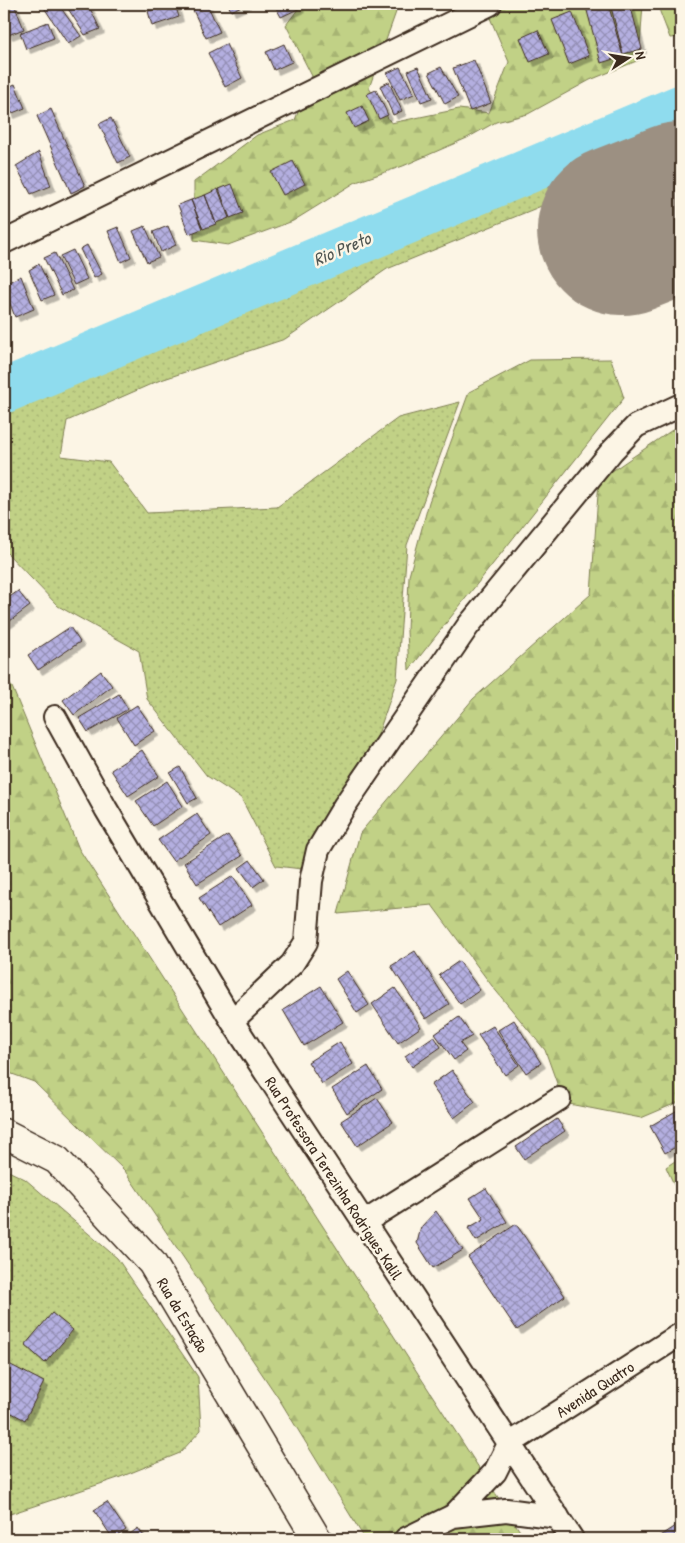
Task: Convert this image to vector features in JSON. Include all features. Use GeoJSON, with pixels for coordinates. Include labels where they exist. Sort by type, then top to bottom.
{"type":"FeatureCollection","features":[{"type":"Feature","properties":{"kind":"main road","name":"Rua da Estação"},"geometry":{"type":"LineString","coordinates":[[4,1133],[57,1160],[152,1263],[316,1539]]}},
{"type":"Feature","properties":{"kind":"street"},"geometry":{"type":"LineString","coordinates":[[4,242],[490,4]]}},
{"type":"Feature","properties":{"kind":"street"},"geometry":{"type":"LineString","coordinates":[[232,1021],[292,964],[306,942],[311,881],[318,850],[345,805],[468,626],[612,451],[636,426],[681,405]]}},
{"type":"Feature","properties":{"kind":"street","name":"Rua Professora Terezinha Rodrigues Kalil"},"geometry":{"type":"LineString","coordinates":[[55,716],[106,809],[232,1021],[572,1539]]}},
{"type":"Feature","properties":{"kind":"street"},"geometry":{"type":"LineString","coordinates":[[363,1223],[559,1099]]}},
{"type":"Feature","properties":{"kind":"street","name":"Avenida Quatro"},"geometry":{"type":"LineString","coordinates":[[509,1444],[681,1334]]}},
{"type":"Feature","properties":{"kind":"street"},"geometry":{"type":"LineString","coordinates":[[453,1516],[495,1472],[509,1444]]}},
{"type":"Feature","properties":{"kind":"street"},"geometry":{"type":"LineString","coordinates":[[406,1539],[453,1516],[506,1510],[558,1518]]}},
{"type":"Feature","properties":{"kind":"green space"},"geometry":{"type":"Polygon","coordinates":[[[302,4],[392,4],[396,12],[369,88],[391,123],[459,109],[489,113],[509,62],[484,4],[540,4],[542,9],[556,4],[643,4],[639,60],[590,80],[528,114],[496,122],[467,138],[403,166],[356,182],[293,221],[228,245],[194,240],[194,182],[257,135],[295,120],[312,76],[286,25],[302,4]]]}},
{"type":"Feature","properties":{"kind":"green space"},"geometry":{"type":"Polygon","coordinates":[[[657,4],[681,4],[681,37],[670,38],[657,4]]]}},
{"type":"Feature","properties":{"kind":"green space"},"geometry":{"type":"Polygon","coordinates":[[[681,127],[681,149],[387,269],[285,339],[158,381],[67,421],[61,456],[109,462],[147,513],[277,507],[398,418],[460,402],[407,545],[397,679],[374,746],[302,869],[276,866],[241,798],[207,776],[147,699],[139,651],[58,606],[4,552],[4,411],[681,127]]]}},
{"type":"Feature","properties":{"kind":"green space"},"geometry":{"type":"Polygon","coordinates":[[[611,359],[624,398],[409,670],[407,631],[409,576],[429,502],[469,392],[530,360],[611,359]]]}},
{"type":"Feature","properties":{"kind":"green space"},"geometry":{"type":"Polygon","coordinates":[[[681,424],[681,1101],[641,1118],[564,1103],[545,1050],[492,986],[432,905],[338,914],[360,833],[473,699],[591,594],[599,480],[681,424]]]}},
{"type":"Feature","properties":{"kind":"green space"},"geometry":{"type":"Polygon","coordinates":[[[4,678],[12,687],[79,849],[525,1539],[365,1539],[279,1399],[125,1171],[34,1082],[4,1071],[4,678]]]}},
{"type":"Feature","properties":{"kind":"green space"},"geometry":{"type":"Polygon","coordinates":[[[681,1157],[681,1200],[666,1167],[681,1157]]]}},
{"type":"Feature","properties":{"kind":"green space"},"geometry":{"type":"Polygon","coordinates":[[[4,1169],[25,1179],[117,1258],[198,1377],[201,1430],[180,1453],[118,1478],[4,1516],[4,1169]]]}},
{"type":"Feature","properties":{"kind":"building"},"geometry":{"type":"Polygon","coordinates":[[[14,4],[24,29],[8,35],[4,24],[4,5],[14,4]]]}},
{"type":"Feature","properties":{"kind":"building"},"geometry":{"type":"Polygon","coordinates":[[[46,4],[58,4],[81,36],[68,44],[43,6],[46,4]]]}},
{"type":"Feature","properties":{"kind":"building"},"geometry":{"type":"Polygon","coordinates":[[[65,4],[88,4],[100,29],[85,35],[65,4]]]}},
{"type":"Feature","properties":{"kind":"building"},"geometry":{"type":"Polygon","coordinates":[[[175,4],[179,17],[152,26],[148,11],[175,4]]]}},
{"type":"Feature","properties":{"kind":"building"},"geometry":{"type":"Polygon","coordinates":[[[207,4],[220,32],[206,38],[193,10],[207,4]]]}},
{"type":"Feature","properties":{"kind":"building"},"geometry":{"type":"Polygon","coordinates":[[[228,4],[246,4],[231,11],[228,4]]]}},
{"type":"Feature","properties":{"kind":"building"},"geometry":{"type":"Polygon","coordinates":[[[274,4],[298,4],[300,8],[281,17],[274,4]]]}},
{"type":"Feature","properties":{"kind":"building"},"geometry":{"type":"Polygon","coordinates":[[[608,4],[623,56],[601,63],[586,7],[608,4]]]}},
{"type":"Feature","properties":{"kind":"building"},"geometry":{"type":"Polygon","coordinates":[[[630,4],[642,49],[623,54],[611,7],[630,4]]]}},
{"type":"Feature","properties":{"kind":"building"},"geometry":{"type":"Polygon","coordinates":[[[572,12],[589,56],[569,64],[552,20],[572,12]]]}},
{"type":"Feature","properties":{"kind":"building"},"geometry":{"type":"Polygon","coordinates":[[[48,22],[54,38],[26,49],[20,33],[48,22]]]}},
{"type":"Feature","properties":{"kind":"building"},"geometry":{"type":"Polygon","coordinates":[[[538,30],[549,54],[530,62],[520,38],[538,30]]]}},
{"type":"Feature","properties":{"kind":"building"},"geometry":{"type":"Polygon","coordinates":[[[226,44],[242,78],[225,87],[208,53],[226,44]]]}},
{"type":"Feature","properties":{"kind":"building"},"geometry":{"type":"Polygon","coordinates":[[[284,44],[292,62],[274,70],[266,52],[284,44]]]}},
{"type":"Feature","properties":{"kind":"building"},"geometry":{"type":"Polygon","coordinates":[[[474,60],[491,103],[470,111],[453,68],[474,60]]]}},
{"type":"Feature","properties":{"kind":"building"},"geometry":{"type":"Polygon","coordinates":[[[400,67],[414,94],[400,100],[387,73],[400,67]]]}},
{"type":"Feature","properties":{"kind":"building"},"geometry":{"type":"Polygon","coordinates":[[[418,67],[432,98],[421,102],[408,71],[418,67]]]}},
{"type":"Feature","properties":{"kind":"building"},"geometry":{"type":"Polygon","coordinates":[[[441,67],[458,97],[445,104],[429,73],[441,67]]]}},
{"type":"Feature","properties":{"kind":"building"},"geometry":{"type":"Polygon","coordinates":[[[389,82],[402,111],[393,115],[380,86],[389,82]]]}},
{"type":"Feature","properties":{"kind":"building"},"geometry":{"type":"Polygon","coordinates":[[[15,84],[25,108],[10,114],[4,98],[4,89],[15,84]]]}},
{"type":"Feature","properties":{"kind":"building"},"geometry":{"type":"Polygon","coordinates":[[[376,90],[388,115],[379,119],[367,94],[376,90]]]}},
{"type":"Feature","properties":{"kind":"building"},"geometry":{"type":"Polygon","coordinates":[[[362,106],[369,121],[354,128],[347,113],[362,106]]]}},
{"type":"Feature","properties":{"kind":"building"},"geometry":{"type":"Polygon","coordinates":[[[51,109],[85,186],[71,193],[37,116],[51,109]]]}},
{"type":"Feature","properties":{"kind":"building"},"geometry":{"type":"Polygon","coordinates":[[[111,118],[130,157],[118,163],[99,124],[111,118]]]}},
{"type":"Feature","properties":{"kind":"building"},"geometry":{"type":"Polygon","coordinates":[[[39,152],[51,186],[31,194],[16,166],[39,152]]]}},
{"type":"Feature","properties":{"kind":"building"},"geometry":{"type":"Polygon","coordinates":[[[293,161],[305,184],[283,195],[271,172],[293,161]]]}},
{"type":"Feature","properties":{"kind":"building"},"geometry":{"type":"Polygon","coordinates":[[[232,184],[243,213],[230,218],[219,189],[232,184]]]}},
{"type":"Feature","properties":{"kind":"building"},"geometry":{"type":"Polygon","coordinates":[[[218,189],[229,218],[216,223],[205,195],[218,189]]]}},
{"type":"Feature","properties":{"kind":"building"},"geometry":{"type":"Polygon","coordinates":[[[205,195],[216,224],[203,229],[191,200],[205,195]]]}},
{"type":"Feature","properties":{"kind":"building"},"geometry":{"type":"Polygon","coordinates":[[[191,200],[202,229],[189,234],[178,205],[191,200]]]}},
{"type":"Feature","properties":{"kind":"building"},"geometry":{"type":"Polygon","coordinates":[[[145,226],[159,257],[147,262],[133,231],[145,226]]]}},
{"type":"Feature","properties":{"kind":"building"},"geometry":{"type":"Polygon","coordinates":[[[168,226],[176,245],[161,252],[153,232],[168,226]]]}},
{"type":"Feature","properties":{"kind":"building"},"geometry":{"type":"Polygon","coordinates":[[[118,227],[131,257],[121,262],[108,231],[118,227]]]}},
{"type":"Feature","properties":{"kind":"building"},"geometry":{"type":"Polygon","coordinates":[[[87,245],[102,274],[94,278],[80,249],[87,245]]]}},
{"type":"Feature","properties":{"kind":"building"},"geometry":{"type":"Polygon","coordinates":[[[73,250],[87,279],[74,285],[60,256],[73,250]]]}},
{"type":"Feature","properties":{"kind":"building"},"geometry":{"type":"Polygon","coordinates":[[[55,253],[73,290],[62,295],[44,258],[55,253]]]}},
{"type":"Feature","properties":{"kind":"building"},"geometry":{"type":"Polygon","coordinates":[[[39,264],[54,295],[42,300],[29,270],[39,264]]]}},
{"type":"Feature","properties":{"kind":"building"},"geometry":{"type":"Polygon","coordinates":[[[21,276],[34,309],[15,317],[4,284],[21,276]]]}},
{"type":"Feature","properties":{"kind":"building"},"geometry":{"type":"Polygon","coordinates":[[[18,591],[30,606],[6,624],[4,620],[4,601],[18,591]]]}},
{"type":"Feature","properties":{"kind":"building"},"geometry":{"type":"Polygon","coordinates":[[[70,627],[80,642],[38,670],[28,655],[70,627]]]}},
{"type":"Feature","properties":{"kind":"building"},"geometry":{"type":"Polygon","coordinates":[[[101,671],[112,686],[74,715],[63,700],[101,671]]]}},
{"type":"Feature","properties":{"kind":"building"},"geometry":{"type":"Polygon","coordinates":[[[119,694],[128,709],[88,732],[79,718],[119,694]]]}},
{"type":"Feature","properties":{"kind":"building"},"geometry":{"type":"Polygon","coordinates":[[[137,705],[155,731],[134,745],[117,718],[137,705]]]}},
{"type":"Feature","properties":{"kind":"building"},"geometry":{"type":"Polygon","coordinates":[[[142,750],[159,776],[128,796],[111,770],[142,750]]]}},
{"type":"Feature","properties":{"kind":"building"},"geometry":{"type":"Polygon","coordinates":[[[180,767],[197,798],[188,803],[170,773],[180,767]]]}},
{"type":"Feature","properties":{"kind":"building"},"geometry":{"type":"Polygon","coordinates":[[[167,781],[183,806],[153,826],[136,801],[167,781]]]}},
{"type":"Feature","properties":{"kind":"building"},"geometry":{"type":"Polygon","coordinates":[[[197,814],[211,835],[173,861],[158,840],[197,814]]]}},
{"type":"Feature","properties":{"kind":"building"},"geometry":{"type":"Polygon","coordinates":[[[228,835],[242,856],[197,884],[184,863],[228,835]]]}},
{"type":"Feature","properties":{"kind":"building"},"geometry":{"type":"Polygon","coordinates":[[[250,860],[264,879],[253,887],[239,868],[250,860]]]}},
{"type":"Feature","properties":{"kind":"building"},"geometry":{"type":"Polygon","coordinates":[[[233,876],[252,905],[218,927],[199,898],[233,876]]]}},
{"type":"Feature","properties":{"kind":"building"},"geometry":{"type":"Polygon","coordinates":[[[415,951],[449,1004],[426,1019],[391,966],[415,951]]]}},
{"type":"Feature","properties":{"kind":"building"},"geometry":{"type":"Polygon","coordinates":[[[459,961],[480,990],[460,1004],[439,975],[459,961]]]}},
{"type":"Feature","properties":{"kind":"building"},"geometry":{"type":"Polygon","coordinates":[[[347,971],[369,1005],[357,1013],[336,979],[347,971]]]}},
{"type":"Feature","properties":{"kind":"building"},"geometry":{"type":"Polygon","coordinates":[[[321,986],[343,1022],[304,1046],[283,1010],[321,986]]]}},
{"type":"Feature","properties":{"kind":"building"},"geometry":{"type":"Polygon","coordinates":[[[395,988],[421,1027],[398,1043],[372,1004],[395,988]]]}},
{"type":"Feature","properties":{"kind":"building"},"geometry":{"type":"Polygon","coordinates":[[[459,1017],[472,1036],[460,1043],[466,1051],[454,1060],[435,1034],[459,1017]]]}},
{"type":"Feature","properties":{"kind":"building"},"geometry":{"type":"Polygon","coordinates":[[[514,1020],[541,1063],[526,1073],[498,1030],[514,1020]]]}},
{"type":"Feature","properties":{"kind":"building"},"geometry":{"type":"Polygon","coordinates":[[[493,1026],[519,1065],[505,1075],[478,1035],[493,1026]]]}},
{"type":"Feature","properties":{"kind":"building"},"geometry":{"type":"Polygon","coordinates":[[[434,1036],[441,1047],[412,1067],[405,1056],[434,1036]]]}},
{"type":"Feature","properties":{"kind":"building"},"geometry":{"type":"Polygon","coordinates":[[[340,1042],[353,1064],[322,1084],[308,1062],[340,1042]]]}},
{"type":"Feature","properties":{"kind":"building"},"geometry":{"type":"Polygon","coordinates":[[[368,1066],[382,1089],[347,1113],[332,1089],[368,1066]]]}},
{"type":"Feature","properties":{"kind":"building"},"geometry":{"type":"Polygon","coordinates":[[[452,1070],[475,1102],[454,1118],[431,1085],[452,1070]]]}},
{"type":"Feature","properties":{"kind":"building"},"geometry":{"type":"Polygon","coordinates":[[[377,1098],[393,1122],[357,1146],[341,1121],[377,1098]]]}},
{"type":"Feature","properties":{"kind":"building"},"geometry":{"type":"Polygon","coordinates":[[[681,1108],[681,1144],[665,1153],[650,1126],[681,1108]]]}},
{"type":"Feature","properties":{"kind":"building"},"geometry":{"type":"Polygon","coordinates":[[[557,1119],[565,1131],[524,1159],[516,1147],[557,1119]]]}},
{"type":"Feature","properties":{"kind":"building"},"geometry":{"type":"Polygon","coordinates":[[[486,1188],[507,1222],[476,1241],[468,1228],[484,1219],[470,1198],[486,1188]]]}},
{"type":"Feature","properties":{"kind":"building"},"geometry":{"type":"Polygon","coordinates":[[[436,1211],[463,1250],[433,1268],[417,1243],[421,1227],[436,1211]]]}},
{"type":"Feature","properties":{"kind":"building"},"geometry":{"type":"Polygon","coordinates":[[[516,1224],[565,1296],[517,1330],[468,1257],[516,1224]]]}},
{"type":"Feature","properties":{"kind":"building"},"geometry":{"type":"Polygon","coordinates":[[[52,1313],[73,1330],[45,1363],[25,1345],[52,1313]]]}},
{"type":"Feature","properties":{"kind":"building"},"geometry":{"type":"Polygon","coordinates":[[[7,1363],[44,1382],[25,1420],[4,1409],[4,1370],[7,1363]]]}},
{"type":"Feature","properties":{"kind":"building"},"geometry":{"type":"Polygon","coordinates":[[[107,1502],[126,1530],[113,1539],[94,1510],[107,1502]]]}},
{"type":"Feature","properties":{"kind":"building"},"geometry":{"type":"Polygon","coordinates":[[[681,1522],[681,1539],[655,1539],[681,1522]]]}},
{"type":"Feature","properties":{"kind":"building"},"geometry":{"type":"Polygon","coordinates":[[[138,1528],[146,1539],[123,1539],[138,1528]]]}},
{"type":"Feature","properties":{"kind":"waterway","name":"Rio Preto"},"geometry":{"type":"LineString","coordinates":[[4,391],[681,107]]}},
{"type":"Feature","properties":{"kind":"runway"},"geometry":{"type":"LineString","coordinates":[[622,230],[681,207]]}}]}
